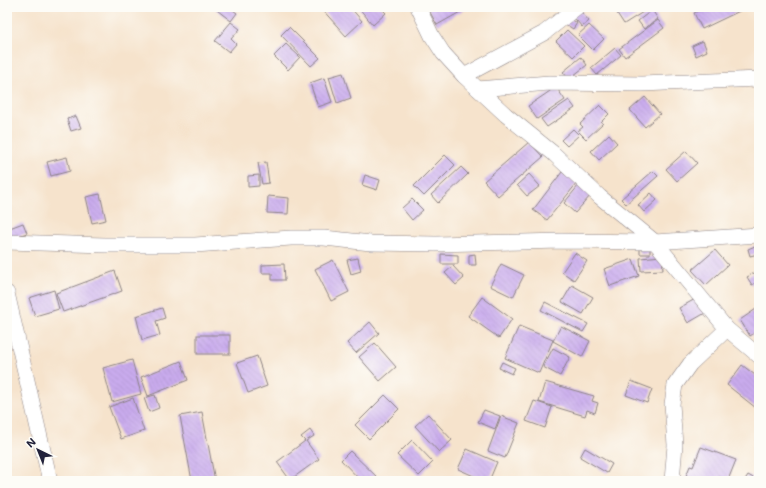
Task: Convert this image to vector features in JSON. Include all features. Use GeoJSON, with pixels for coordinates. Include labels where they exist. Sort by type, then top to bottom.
{"type":"FeatureCollection","features":[{"type":"Feature","properties":{"kind":"street"},"geometry":{"type":"LineString","coordinates":[[418,7],[432,36],[443,53],[464,76],[506,115],[553,153],[600,197],[655,242],[727,330],[759,356]]}},
{"type":"Feature","properties":{"kind":"street"},"geometry":{"type":"LineString","coordinates":[[464,76],[544,33],[577,7]]}},
{"type":"Feature","properties":{"kind":"street"},"geometry":{"type":"LineString","coordinates":[[478,90],[549,83],[642,84],[759,79]]}},
{"type":"Feature","properties":{"kind":"street"},"geometry":{"type":"LineString","coordinates":[[7,242],[105,245],[195,245],[291,238],[324,238],[371,243],[436,244],[561,241],[655,242],[759,235]]}},
{"type":"Feature","properties":{"kind":"street"},"geometry":{"type":"LineString","coordinates":[[7,293],[50,481]]}},
{"type":"Feature","properties":{"kind":"street"},"geometry":{"type":"LineString","coordinates":[[672,481],[675,445],[672,404],[675,385],[690,364],[727,330]]}},
{"type":"Feature","properties":{"kind":"building"},"geometry":{"type":"Polygon","coordinates":[[[213,7],[229,7],[237,13],[231,21],[213,7]]]}},
{"type":"Feature","properties":{"kind":"building"},"geometry":{"type":"Polygon","coordinates":[[[320,7],[350,7],[362,21],[346,36],[320,7]]]}},
{"type":"Feature","properties":{"kind":"building"},"geometry":{"type":"Polygon","coordinates":[[[358,7],[380,7],[386,13],[373,25],[358,7]]]}},
{"type":"Feature","properties":{"kind":"building"},"geometry":{"type":"Polygon","coordinates":[[[427,7],[469,7],[437,25],[427,7]]]}},
{"type":"Feature","properties":{"kind":"building"},"geometry":{"type":"Polygon","coordinates":[[[613,7],[651,7],[624,24],[613,7]]]}},
{"type":"Feature","properties":{"kind":"building"},"geometry":{"type":"Polygon","coordinates":[[[706,7],[748,7],[702,29],[694,13],[706,7]]]}},
{"type":"Feature","properties":{"kind":"building"},"geometry":{"type":"Polygon","coordinates":[[[578,8],[589,21],[582,27],[571,14],[578,8]]]}},
{"type":"Feature","properties":{"kind":"building"},"geometry":{"type":"Polygon","coordinates":[[[652,10],[658,19],[644,29],[638,21],[652,10]]]}},
{"type":"Feature","properties":{"kind":"building"},"geometry":{"type":"Polygon","coordinates":[[[568,17],[577,23],[573,29],[564,23],[568,17]]]}},
{"type":"Feature","properties":{"kind":"building"},"geometry":{"type":"Polygon","coordinates":[[[658,20],[664,28],[625,57],[619,49],[658,20]]]}},
{"type":"Feature","properties":{"kind":"building"},"geometry":{"type":"Polygon","coordinates":[[[231,22],[240,29],[231,39],[236,44],[229,52],[215,41],[231,22]]]}},
{"type":"Feature","properties":{"kind":"building"},"geometry":{"type":"Polygon","coordinates":[[[589,25],[604,39],[593,50],[578,35],[589,25]]]}},
{"type":"Feature","properties":{"kind":"building"},"geometry":{"type":"Polygon","coordinates":[[[289,27],[320,58],[311,66],[281,35],[289,27]]]}},
{"type":"Feature","properties":{"kind":"building"},"geometry":{"type":"Polygon","coordinates":[[[567,30],[584,46],[573,57],[556,41],[567,30]]]}},
{"type":"Feature","properties":{"kind":"building"},"geometry":{"type":"Polygon","coordinates":[[[703,41],[707,51],[696,56],[692,46],[703,41]]]}},
{"type":"Feature","properties":{"kind":"building"},"geometry":{"type":"Polygon","coordinates":[[[286,44],[300,57],[288,70],[274,56],[286,44]]]}},
{"type":"Feature","properties":{"kind":"building"},"geometry":{"type":"Polygon","coordinates":[[[615,48],[621,55],[597,75],[591,68],[615,48]]]}},
{"type":"Feature","properties":{"kind":"building"},"geometry":{"type":"Polygon","coordinates":[[[581,57],[587,65],[569,79],[563,72],[581,57]]]}},
{"type":"Feature","properties":{"kind":"building"},"geometry":{"type":"Polygon","coordinates":[[[343,73],[351,98],[337,103],[329,77],[343,73]]]}},
{"type":"Feature","properties":{"kind":"building"},"geometry":{"type":"Polygon","coordinates":[[[324,78],[332,102],[318,107],[310,83],[324,78]]]}},
{"type":"Feature","properties":{"kind":"building"},"geometry":{"type":"Polygon","coordinates":[[[556,87],[565,100],[537,119],[528,106],[556,87]]]}},
{"type":"Feature","properties":{"kind":"building"},"geometry":{"type":"Polygon","coordinates":[[[645,97],[660,114],[645,127],[630,110],[645,97]]]}},
{"type":"Feature","properties":{"kind":"building"},"geometry":{"type":"Polygon","coordinates":[[[569,100],[575,108],[547,127],[541,119],[569,100]]]}},
{"type":"Feature","properties":{"kind":"building"},"geometry":{"type":"Polygon","coordinates":[[[600,105],[609,114],[601,122],[603,123],[586,139],[578,131],[583,127],[580,124],[600,105]]]}},
{"type":"Feature","properties":{"kind":"building"},"geometry":{"type":"Polygon","coordinates":[[[76,116],[81,128],[71,131],[67,119],[76,116]]]}},
{"type":"Feature","properties":{"kind":"building"},"geometry":{"type":"Polygon","coordinates":[[[573,129],[579,135],[567,146],[561,140],[573,129]]]}},
{"type":"Feature","properties":{"kind":"building"},"geometry":{"type":"Polygon","coordinates":[[[609,134],[617,143],[599,160],[591,151],[609,134]]]}},
{"type":"Feature","properties":{"kind":"building"},"geometry":{"type":"Polygon","coordinates":[[[529,142],[543,157],[498,196],[484,181],[529,142]]]}},
{"type":"Feature","properties":{"kind":"building"},"geometry":{"type":"Polygon","coordinates":[[[686,151],[697,163],[677,181],[666,169],[686,151]]]}},
{"type":"Feature","properties":{"kind":"building"},"geometry":{"type":"Polygon","coordinates":[[[445,155],[455,165],[424,196],[414,186],[445,155]]]}},
{"type":"Feature","properties":{"kind":"building"},"geometry":{"type":"Polygon","coordinates":[[[67,157],[70,171],[51,176],[47,162],[67,157]]]}},
{"type":"Feature","properties":{"kind":"building"},"geometry":{"type":"Polygon","coordinates":[[[266,162],[269,183],[262,184],[258,163],[266,162]]]}},
{"type":"Feature","properties":{"kind":"building"},"geometry":{"type":"Polygon","coordinates":[[[461,167],[468,174],[438,203],[431,195],[461,167]]]}},
{"type":"Feature","properties":{"kind":"building"},"geometry":{"type":"Polygon","coordinates":[[[653,171],[658,176],[626,204],[621,199],[653,171]]]}},
{"type":"Feature","properties":{"kind":"building"},"geometry":{"type":"Polygon","coordinates":[[[562,172],[577,183],[547,220],[533,210],[562,172]]]}},
{"type":"Feature","properties":{"kind":"building"},"geometry":{"type":"Polygon","coordinates":[[[529,174],[540,186],[527,196],[517,185],[529,174]]]}},
{"type":"Feature","properties":{"kind":"building"},"geometry":{"type":"Polygon","coordinates":[[[259,175],[259,186],[248,187],[248,176],[259,175]]]}},
{"type":"Feature","properties":{"kind":"building"},"geometry":{"type":"Polygon","coordinates":[[[365,175],[380,180],[377,190],[362,185],[365,175]]]}},
{"type":"Feature","properties":{"kind":"building"},"geometry":{"type":"Polygon","coordinates":[[[579,185],[591,195],[575,213],[564,203],[579,185]]]}},
{"type":"Feature","properties":{"kind":"building"},"geometry":{"type":"Polygon","coordinates":[[[651,193],[657,200],[644,212],[638,205],[651,193]]]}},
{"type":"Feature","properties":{"kind":"building"},"geometry":{"type":"Polygon","coordinates":[[[100,194],[106,220],[92,223],[86,197],[100,194]]]}},
{"type":"Feature","properties":{"kind":"building"},"geometry":{"type":"Polygon","coordinates":[[[268,196],[289,198],[288,214],[267,213],[268,196]]]}},
{"type":"Feature","properties":{"kind":"building"},"geometry":{"type":"Polygon","coordinates":[[[412,199],[423,210],[412,220],[402,208],[412,199]]]}},
{"type":"Feature","properties":{"kind":"building"},"geometry":{"type":"Polygon","coordinates":[[[23,223],[27,233],[7,240],[7,229],[23,223]]]}},
{"type":"Feature","properties":{"kind":"building"},"geometry":{"type":"Polygon","coordinates":[[[755,246],[758,254],[750,256],[748,249],[755,246]]]}},
{"type":"Feature","properties":{"kind":"building"},"geometry":{"type":"Polygon","coordinates":[[[650,248],[650,254],[640,254],[640,249],[650,248]]]}},
{"type":"Feature","properties":{"kind":"building"},"geometry":{"type":"Polygon","coordinates":[[[715,250],[728,265],[706,285],[692,270],[715,250]]]}},
{"type":"Feature","properties":{"kind":"building"},"geometry":{"type":"Polygon","coordinates":[[[575,253],[587,261],[574,280],[562,272],[575,253]]]}},
{"type":"Feature","properties":{"kind":"building"},"geometry":{"type":"Polygon","coordinates":[[[441,254],[458,255],[458,264],[441,264],[441,254]]]}},
{"type":"Feature","properties":{"kind":"building"},"geometry":{"type":"Polygon","coordinates":[[[475,254],[476,265],[469,265],[469,255],[475,254]]]}},
{"type":"Feature","properties":{"kind":"building"},"geometry":{"type":"Polygon","coordinates":[[[662,256],[663,270],[641,271],[640,258],[662,256]]]}},
{"type":"Feature","properties":{"kind":"building"},"geometry":{"type":"Polygon","coordinates":[[[358,258],[361,271],[351,274],[347,260],[358,258]]]}},
{"type":"Feature","properties":{"kind":"building"},"geometry":{"type":"Polygon","coordinates":[[[633,259],[639,276],[610,286],[604,269],[633,259]]]}},
{"type":"Feature","properties":{"kind":"building"},"geometry":{"type":"Polygon","coordinates":[[[333,260],[349,292],[331,301],[315,269],[333,260]]]}},
{"type":"Feature","properties":{"kind":"building"},"geometry":{"type":"Polygon","coordinates":[[[284,264],[285,280],[272,280],[272,273],[262,273],[262,265],[284,264]]]}},
{"type":"Feature","properties":{"kind":"building"},"geometry":{"type":"Polygon","coordinates":[[[501,264],[524,275],[513,297],[490,286],[501,264]]]}},
{"type":"Feature","properties":{"kind":"building"},"geometry":{"type":"Polygon","coordinates":[[[453,266],[464,278],[456,285],[445,273],[453,266]]]}},
{"type":"Feature","properties":{"kind":"building"},"geometry":{"type":"Polygon","coordinates":[[[115,271],[122,291],[63,312],[56,293],[115,271]]]}},
{"type":"Feature","properties":{"kind":"building"},"geometry":{"type":"Polygon","coordinates":[[[756,272],[759,277],[759,281],[752,285],[747,277],[756,272]]]}},
{"type":"Feature","properties":{"kind":"building"},"geometry":{"type":"Polygon","coordinates":[[[572,285],[593,297],[583,314],[562,302],[572,285]]]}},
{"type":"Feature","properties":{"kind":"building"},"geometry":{"type":"Polygon","coordinates":[[[54,290],[59,309],[35,316],[29,298],[54,290]]]}},
{"type":"Feature","properties":{"kind":"building"},"geometry":{"type":"Polygon","coordinates":[[[482,297],[512,319],[499,338],[468,316],[482,297]]]}},
{"type":"Feature","properties":{"kind":"building"},"geometry":{"type":"Polygon","coordinates":[[[699,297],[707,312],[688,323],[679,308],[699,297]]]}},
{"type":"Feature","properties":{"kind":"building"},"geometry":{"type":"Polygon","coordinates":[[[545,302],[588,324],[583,332],[541,310],[545,302]]]}},
{"type":"Feature","properties":{"kind":"building"},"geometry":{"type":"Polygon","coordinates":[[[759,307],[759,330],[750,336],[740,320],[759,307]]]}},
{"type":"Feature","properties":{"kind":"building"},"geometry":{"type":"Polygon","coordinates":[[[162,308],[165,318],[156,321],[160,335],[142,340],[136,316],[162,308]]]}},
{"type":"Feature","properties":{"kind":"building"},"geometry":{"type":"Polygon","coordinates":[[[370,322],[379,333],[356,353],[347,343],[370,322]]]}},
{"type":"Feature","properties":{"kind":"building"},"geometry":{"type":"Polygon","coordinates":[[[519,326],[553,340],[539,373],[505,358],[519,326]]]}},
{"type":"Feature","properties":{"kind":"building"},"geometry":{"type":"Polygon","coordinates":[[[561,326],[590,341],[582,357],[553,341],[561,326]]]}},
{"type":"Feature","properties":{"kind":"building"},"geometry":{"type":"Polygon","coordinates":[[[197,335],[230,335],[230,354],[197,354],[197,335]]]}},
{"type":"Feature","properties":{"kind":"building"},"geometry":{"type":"Polygon","coordinates":[[[375,343],[396,367],[380,381],[359,357],[375,343]]]}},
{"type":"Feature","properties":{"kind":"building"},"geometry":{"type":"Polygon","coordinates":[[[553,348],[570,357],[560,376],[543,367],[553,348]]]}},
{"type":"Feature","properties":{"kind":"building"},"geometry":{"type":"Polygon","coordinates":[[[257,356],[267,386],[248,393],[237,363],[257,356]]]}},
{"type":"Feature","properties":{"kind":"building"},"geometry":{"type":"Polygon","coordinates":[[[132,360],[141,394],[112,402],[103,368],[132,360]]]}},
{"type":"Feature","properties":{"kind":"building"},"geometry":{"type":"Polygon","coordinates":[[[181,361],[188,380],[148,396],[141,377],[181,361]]]}},
{"type":"Feature","properties":{"kind":"building"},"geometry":{"type":"Polygon","coordinates":[[[502,362],[515,368],[512,374],[499,368],[502,362]]]}},
{"type":"Feature","properties":{"kind":"building"},"geometry":{"type":"Polygon","coordinates":[[[742,365],[759,378],[759,404],[756,408],[727,385],[742,365]]]}},
{"type":"Feature","properties":{"kind":"building"},"geometry":{"type":"Polygon","coordinates":[[[631,381],[652,389],[647,403],[626,395],[631,381]]]}},
{"type":"Feature","properties":{"kind":"building"},"geometry":{"type":"Polygon","coordinates":[[[545,382],[594,396],[592,401],[598,403],[595,413],[587,410],[585,416],[539,402],[545,382]]]}},
{"type":"Feature","properties":{"kind":"building"},"geometry":{"type":"Polygon","coordinates":[[[155,395],[159,408],[149,412],[144,398],[155,395]]]}},
{"type":"Feature","properties":{"kind":"building"},"geometry":{"type":"Polygon","coordinates":[[[385,395],[399,409],[369,439],[355,425],[385,395]]]}},
{"type":"Feature","properties":{"kind":"building"},"geometry":{"type":"Polygon","coordinates":[[[133,398],[144,431],[121,439],[109,407],[133,398]]]}},
{"type":"Feature","properties":{"kind":"building"},"geometry":{"type":"Polygon","coordinates":[[[534,401],[552,407],[545,428],[526,421],[534,401]]]}},
{"type":"Feature","properties":{"kind":"building"},"geometry":{"type":"Polygon","coordinates":[[[484,410],[500,416],[495,429],[478,422],[484,410]]]}},
{"type":"Feature","properties":{"kind":"building"},"geometry":{"type":"Polygon","coordinates":[[[202,412],[215,481],[192,481],[180,416],[202,412]]]}},
{"type":"Feature","properties":{"kind":"building"},"geometry":{"type":"Polygon","coordinates":[[[428,414],[452,440],[439,452],[415,426],[428,414]]]}},
{"type":"Feature","properties":{"kind":"building"},"geometry":{"type":"Polygon","coordinates":[[[501,416],[519,423],[505,458],[488,451],[501,416]]]}},
{"type":"Feature","properties":{"kind":"building"},"geometry":{"type":"Polygon","coordinates":[[[310,430],[314,436],[306,441],[319,459],[290,480],[277,462],[305,441],[301,437],[310,430]]]}},
{"type":"Feature","properties":{"kind":"building"},"geometry":{"type":"Polygon","coordinates":[[[412,440],[433,462],[419,476],[397,455],[412,440]]]}},
{"type":"Feature","properties":{"kind":"building"},"geometry":{"type":"Polygon","coordinates":[[[701,447],[736,460],[728,480],[719,477],[717,481],[684,481],[690,466],[693,467],[701,447]]]}},
{"type":"Feature","properties":{"kind":"building"},"geometry":{"type":"Polygon","coordinates":[[[585,448],[612,464],[607,473],[580,457],[585,448]]]}},
{"type":"Feature","properties":{"kind":"building"},"geometry":{"type":"Polygon","coordinates":[[[467,449],[497,462],[489,481],[485,481],[458,469],[467,449]]]}},
{"type":"Feature","properties":{"kind":"building"},"geometry":{"type":"Polygon","coordinates":[[[350,451],[378,478],[375,481],[361,481],[341,460],[350,451]]]}},
{"type":"Feature","properties":{"kind":"building"},"geometry":{"type":"Polygon","coordinates":[[[748,475],[759,481],[744,481],[748,475]]]}}]}
